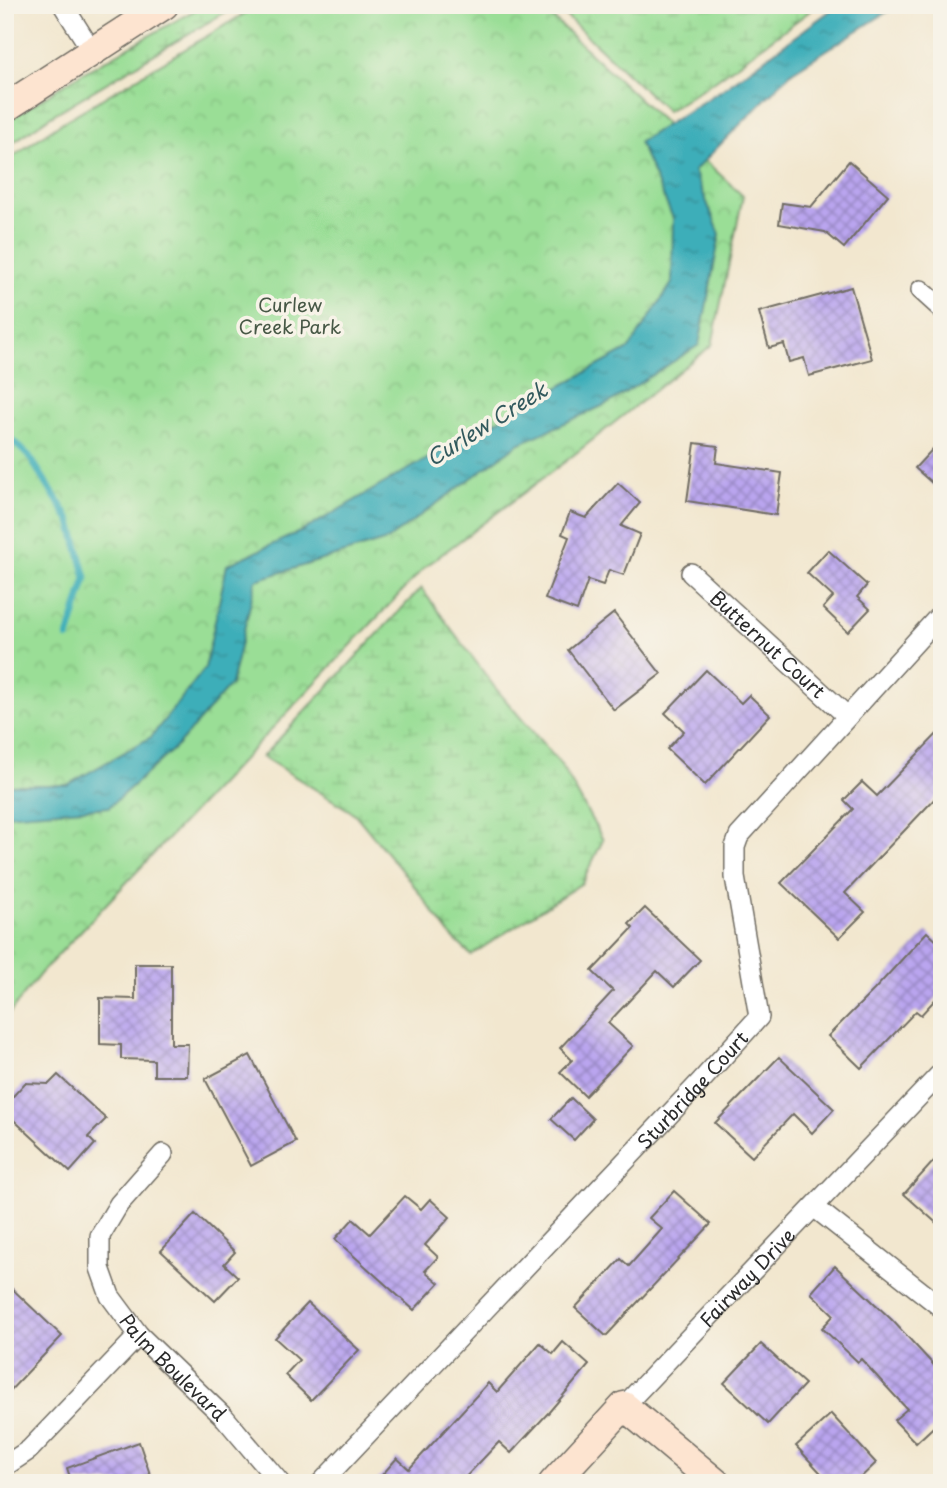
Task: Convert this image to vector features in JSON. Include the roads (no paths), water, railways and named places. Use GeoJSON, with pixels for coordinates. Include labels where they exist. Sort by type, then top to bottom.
{"type":"FeatureCollection","features":[{"type":"Feature","properties":{"kind":"street"},"geometry":{"type":"LineString","coordinates":[[63,5],[92,51]]}},
{"type":"Feature","properties":{"kind":"street"},"geometry":{"type":"LineString","coordinates":[[5,108],[164,5]]}},
{"type":"Feature","properties":{"kind":"street"},"geometry":{"type":"LineString","coordinates":[[921,290],[942,309]]}},
{"type":"Feature","properties":{"kind":"street","name":"Butternut Court"},"geometry":{"type":"LineString","coordinates":[[691,573],[847,716]]}},
{"type":"Feature","properties":{"kind":"street","name":"Sturbridge Court"},"geometry":{"type":"LineString","coordinates":[[321,1483],[759,1017],[735,877],[735,846],[739,836],[942,613]]}},
{"type":"Feature","properties":{"kind":"street","name":"Fairway Drive"},"geometry":{"type":"LineString","coordinates":[[553,1483],[942,1072]]}},
{"type":"Feature","properties":{"kind":"street","name":"Palm Boulevard"},"geometry":{"type":"LineString","coordinates":[[163,1154],[119,1204],[100,1236],[100,1268],[110,1296],[139,1335],[225,1418],[280,1483]]}},
{"type":"Feature","properties":{"kind":"street"},"geometry":{"type":"LineString","coordinates":[[814,1207],[942,1308]]}},
{"type":"Feature","properties":{"kind":"street"},"geometry":{"type":"LineString","coordinates":[[5,1466],[29,1450],[139,1335]]}},
{"type":"Feature","properties":{"kind":"street"},"geometry":{"type":"LineString","coordinates":[[624,1406],[716,1483]]}},
{"type":"Feature","properties":{"kind":"water"},"geometry":{"type":"Polygon","coordinates":[[[838,5],[898,5],[792,72],[694,171],[720,234],[699,345],[609,403],[518,444],[387,540],[256,580],[231,684],[178,745],[109,807],[5,815],[5,785],[67,785],[151,737],[205,668],[227,565],[304,530],[405,471],[629,349],[672,283],[673,218],[639,142],[723,89],[838,5]]]}},
{"type":"Feature","properties":{"kind":"waterway"},"geometry":{"type":"LineString","coordinates":[[5,434],[29,456],[71,522],[86,578],[68,637]]}},
{"type":"Feature","properties":{"kind":"park label","name":"Curlew Creek Park"},"geometry":{"type":"Point","coordinates":[290,315]}},
{"type":"Feature","properties":{"kind":"water label","name":"Curlew Creek"},"geometry":{"type":"Point","coordinates":[486,423]}}]}
